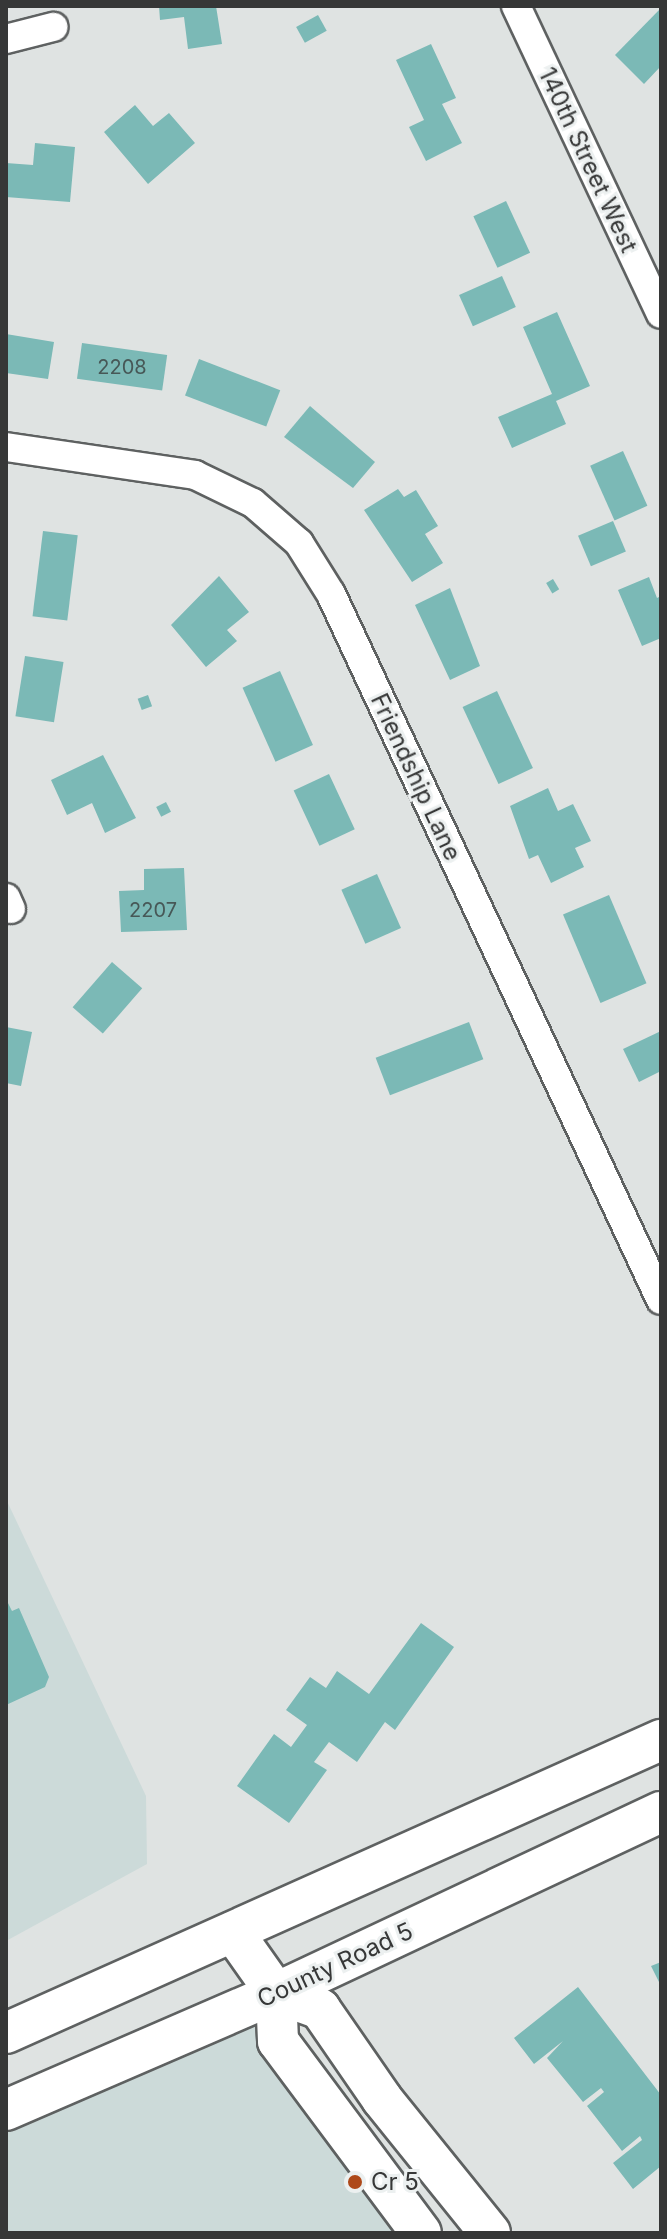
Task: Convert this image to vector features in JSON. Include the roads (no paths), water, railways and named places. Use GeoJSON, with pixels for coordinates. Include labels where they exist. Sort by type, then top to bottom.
{"type":"FeatureCollection","features":[{"type":"Feature","properties":{"kind":"main road"},"geometry":{"type":"LineString","coordinates":[[6,2033],[661,1740]]}},
{"type":"Feature","properties":{"kind":"main road","name":"County Road 5"},"geometry":{"type":"LineString","coordinates":[[6,2110],[276,1993],[661,1812]]}},
{"type":"Feature","properties":{"kind":"main road"},"geometry":{"type":"LineString","coordinates":[[233,1932],[276,1993],[278,2041],[421,2233]]}},
{"type":"Feature","properties":{"kind":"main road"},"geometry":{"type":"LineString","coordinates":[[276,1993],[320,2009],[382,2099],[490,2233]]}},
{"type":"Feature","properties":{"kind":"street","name":"140th Street West"},"geometry":{"type":"LineString","coordinates":[[516,6],[661,314]]}},
{"type":"Feature","properties":{"kind":"street"},"geometry":{"type":"LineString","coordinates":[[6,39],[53,27]]}},
{"type":"Feature","properties":{"kind":"street","name":"Friendship Lane"},"geometry":{"type":"LineString","coordinates":[[6,447],[195,475],[253,503],[299,543],[331,594],[661,1300]]}},
{"type":"Feature","properties":{"kind":"place","name":"Cr 5"},"geometry":{"type":"Point","coordinates":[355,2182]}}]}
